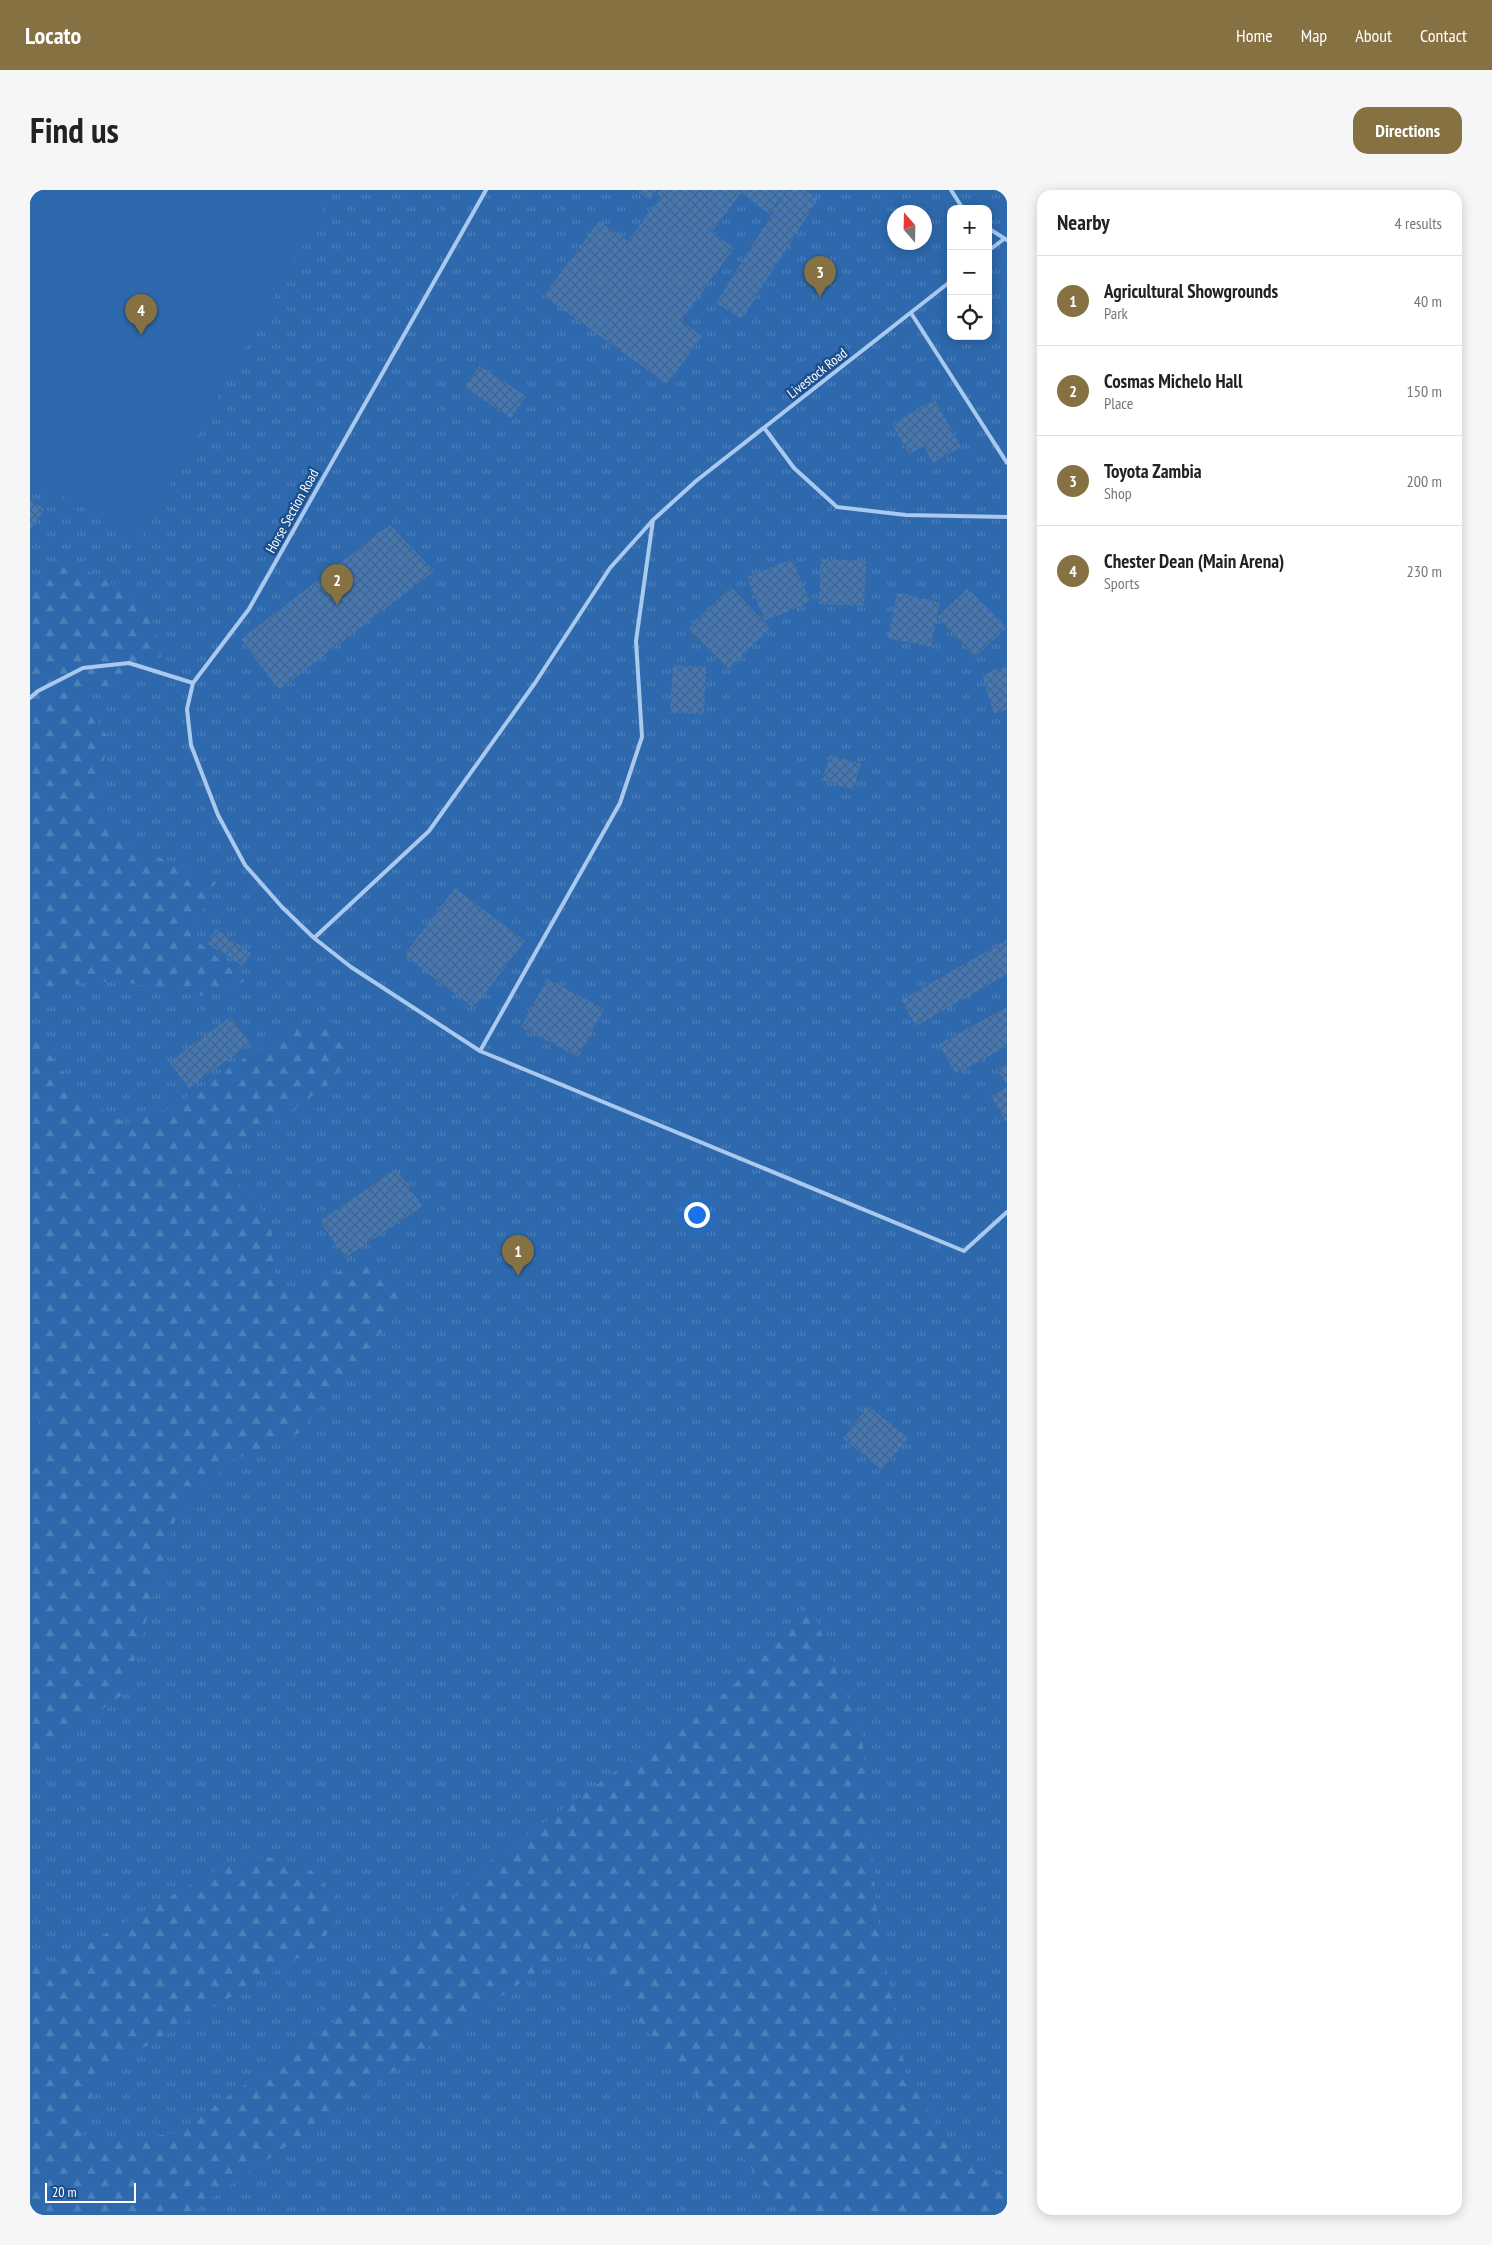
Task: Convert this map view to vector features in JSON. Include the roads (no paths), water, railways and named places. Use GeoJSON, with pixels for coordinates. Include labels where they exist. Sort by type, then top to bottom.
{"type":"FeatureCollection","features":[{"type":"Feature","properties":{"kind":"lane","name":"Horse Section Road"},"geometry":{"type":"LineString","coordinates":[[193,683],[249,609],[486,190]]}},
{"type":"Feature","properties":{"kind":"lane"},"geometry":{"type":"LineString","coordinates":[[951,190],[960,205]]}},
{"type":"Feature","properties":{"kind":"lane"},"geometry":{"type":"LineString","coordinates":[[990,250],[1005,240],[992,231]]}},
{"type":"Feature","properties":{"kind":"lane","name":"Livestock Road"},"geometry":{"type":"LineString","coordinates":[[314,938],[429,831],[535,683],[610,568],[653,520],[696,481],[765,429],[947,284]]}},
{"type":"Feature","properties":{"kind":"lane"},"geometry":{"type":"LineString","coordinates":[[911,313],[1007,463]]}},
{"type":"Feature","properties":{"kind":"lane"},"geometry":{"type":"LineString","coordinates":[[765,429],[794,468],[836,507],[906,516],[1007,517]]}},
{"type":"Feature","properties":{"kind":"lane"},"geometry":{"type":"LineString","coordinates":[[480,1052],[620,803],[642,737],[636,641],[653,520]]}},
{"type":"Feature","properties":{"kind":"lane"},"geometry":{"type":"LineString","coordinates":[[30,698],[83,668],[129,663],[193,683],[187,709],[191,744],[218,815],[245,865],[282,907],[314,938],[350,967],[480,1052],[964,1250],[1007,1212]]}},
{"type":"Feature","properties":{"kind":"place","name":"Toyota Zambia"},"geometry":{"type":"Point","coordinates":[820,297]}},
{"type":"Feature","properties":{"kind":"place","name":"Chester Dean (Main Arena)"},"geometry":{"type":"Point","coordinates":[141,335]}},
{"type":"Feature","properties":{"kind":"place","name":"Cosmas Michelo Hall"},"geometry":{"type":"Point","coordinates":[337,605]}},
{"type":"Feature","properties":{"kind":"place","name":"Agricultural Showgrounds"},"geometry":{"type":"Point","coordinates":[518,1276]}}]}
